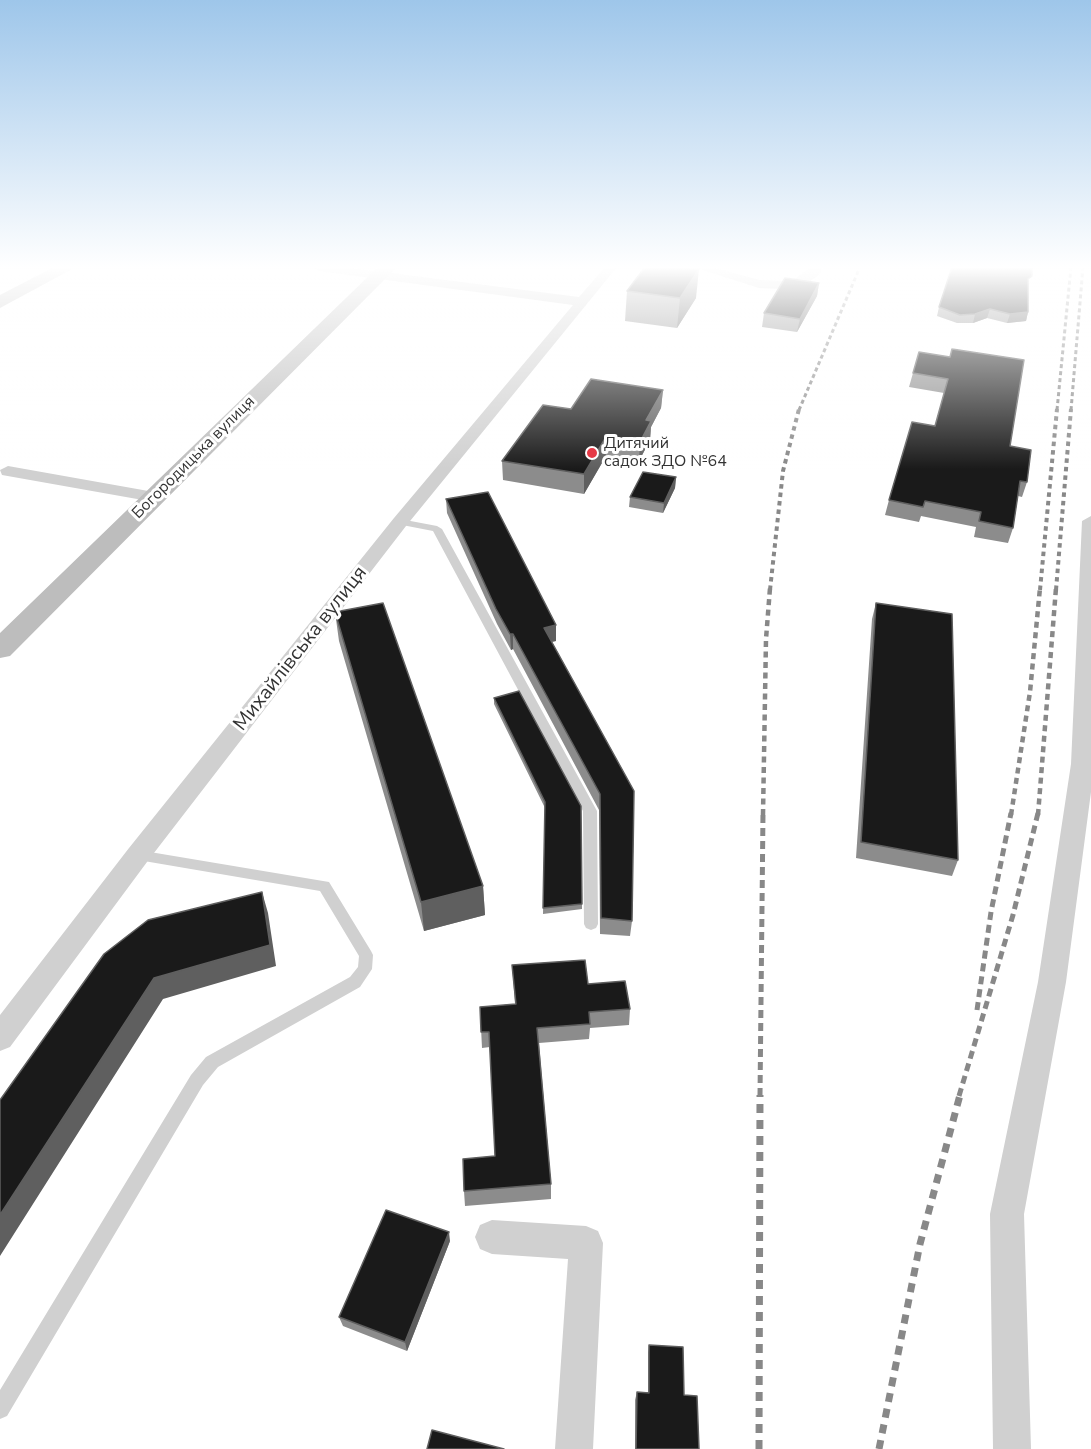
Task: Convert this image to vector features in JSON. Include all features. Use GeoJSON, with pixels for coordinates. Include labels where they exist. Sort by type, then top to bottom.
{"type":"FeatureCollection","features":[{"type":"Feature","properties":{"kind":"street","name":"Богородицька вулиця"},"geometry":{"type":"LineString","coordinates":[[0,649],[319,335]]}},
{"type":"Feature","properties":{"kind":"street","name":"Михайлівська вулиця"},"geometry":{"type":"LineString","coordinates":[[0,1038],[138,855],[400,522],[556,335]]}},
{"type":"Feature","properties":{"kind":"street"},"geometry":{"type":"LineString","coordinates":[[8,471],[154,497]]}},
{"type":"Feature","properties":{"kind":"street"},"geometry":{"type":"LineString","coordinates":[[1012,1449],[1007,1214],[1052,982],[1083,764],[1091,521]]}},
{"type":"Feature","properties":{"kind":"street"},"geometry":{"type":"LineString","coordinates":[[492,1237],[586,1243],[574,1449]]}},
{"type":"Feature","properties":{"kind":"lane"},"geometry":{"type":"LineString","coordinates":[[400,522],[437,529],[590,811],[591,924]]}},
{"type":"Feature","properties":{"kind":"lane"},"geometry":{"type":"LineString","coordinates":[[0,1409],[197,1080],[213,1062],[355,982],[365,969],[366,956],[324,886],[138,855]]}},
{"type":"Feature","properties":{"kind":"building"},"geometry":{"type":"Polygon","coordinates":[[[952,349],[1024,360],[1010,446],[1031,450],[1027,482],[1020,481],[1013,528],[979,521],[981,512],[925,501],[923,507],[889,500],[912,422],[935,426],[948,379],[913,373],[919,352],[950,357],[952,349]]]}},
{"type":"Feature","properties":{"kind":"building"},"geometry":{"type":"Polygon","coordinates":[[[591,379],[663,390],[646,420],[651,421],[640,442],[606,437],[584,474],[502,461],[543,405],[571,409],[591,379]]]}},
{"type":"Feature","properties":{"kind":"building"},"geometry":{"type":"Polygon","coordinates":[[[643,472],[676,477],[664,503],[630,497],[643,472]]]}},
{"type":"Feature","properties":{"kind":"building"},"geometry":{"type":"Polygon","coordinates":[[[488,492],[556,625],[544,628],[634,791],[632,921],[601,918],[600,794],[513,634],[510,634],[496,609],[446,499],[488,492]]]}},
{"type":"Feature","properties":{"kind":"building"},"geometry":{"type":"Polygon","coordinates":[[[383,603],[483,886],[421,902],[335,612],[383,603]]]}},
{"type":"Feature","properties":{"kind":"building"},"geometry":{"type":"Polygon","coordinates":[[[876,603],[952,614],[958,860],[861,842],[876,603]]]}},
{"type":"Feature","properties":{"kind":"building"},"geometry":{"type":"Polygon","coordinates":[[[519,691],[581,806],[582,904],[543,908],[545,802],[494,698],[519,691]]]}},
{"type":"Feature","properties":{"kind":"building"},"geometry":{"type":"Polygon","coordinates":[[[262,892],[270,945],[154,978],[0,1215],[0,1100],[104,954],[148,920],[262,892]]]}},
{"type":"Feature","properties":{"kind":"building"},"geometry":{"type":"Polygon","coordinates":[[[585,960],[588,984],[625,981],[630,1009],[589,1012],[590,1024],[537,1028],[551,1184],[464,1191],[463,1159],[495,1156],[489,1032],[481,1032],[480,1007],[516,1004],[512,965],[585,960]]]}},
{"type":"Feature","properties":{"kind":"building"},"geometry":{"type":"Polygon","coordinates":[[[386,1210],[449,1232],[405,1342],[339,1317],[386,1210]]]}},
{"type":"Feature","properties":{"kind":"building"},"geometry":{"type":"Polygon","coordinates":[[[649,1345],[683,1347],[684,1395],[697,1396],[699,1449],[636,1449],[637,1392],[649,1393],[649,1345]]]}},
{"type":"Feature","properties":{"kind":"building"},"geometry":{"type":"Polygon","coordinates":[[[432,1430],[504,1449],[427,1449],[432,1430]]]}},
{"type":"Feature","properties":{"kind":"railway"},"geometry":{"type":"LineString","coordinates":[[799,410],[831,335]]}},
{"type":"Feature","properties":{"kind":"railway"},"geometry":{"type":"LineString","coordinates":[[1057,410],[1064,335]]}},
{"type":"Feature","properties":{"kind":"railway"},"geometry":{"type":"LineString","coordinates":[[1071,410],[1077,335]]}},
{"type":"Feature","properties":{"kind":"railway"},"geometry":{"type":"LineString","coordinates":[[770,590],[783,471],[799,409]]}},
{"type":"Feature","properties":{"kind":"railway"},"geometry":{"type":"LineString","coordinates":[[1040,590],[1057,409]]}},
{"type":"Feature","properties":{"kind":"railway"},"geometry":{"type":"LineString","coordinates":[[1056,590],[1071,409]]}},
{"type":"Feature","properties":{"kind":"railway"},"geometry":{"type":"LineString","coordinates":[[763,815],[766,639],[770,588]]}},
{"type":"Feature","properties":{"kind":"railway"},"geometry":{"type":"LineString","coordinates":[[1011,815],[1030,692],[1040,588]]}},
{"type":"Feature","properties":{"kind":"railway"},"geometry":{"type":"LineString","coordinates":[[1038,815],[1056,588]]}},
{"type":"Feature","properties":{"kind":"railway"},"geometry":{"type":"LineString","coordinates":[[760,1096],[763,813]]}},
{"type":"Feature","properties":{"kind":"railway"},"geometry":{"type":"LineString","coordinates":[[977,1010],[991,912],[1011,813]]}},
{"type":"Feature","properties":{"kind":"railway"},"geometry":{"type":"LineString","coordinates":[[959,1096],[1013,915],[1038,813]]}},
{"type":"Feature","properties":{"kind":"railway"},"geometry":{"type":"LineString","coordinates":[[759,1449],[760,1095]]}},
{"type":"Feature","properties":{"kind":"railway"},"geometry":{"type":"LineString","coordinates":[[879,1449],[920,1244],[960,1095]]}},
{"type":"Feature","properties":{"kind":"place","name":"Дитячий садок ЗДО №64"},"geometry":{"type":"Point","coordinates":[592,453]}}]}
